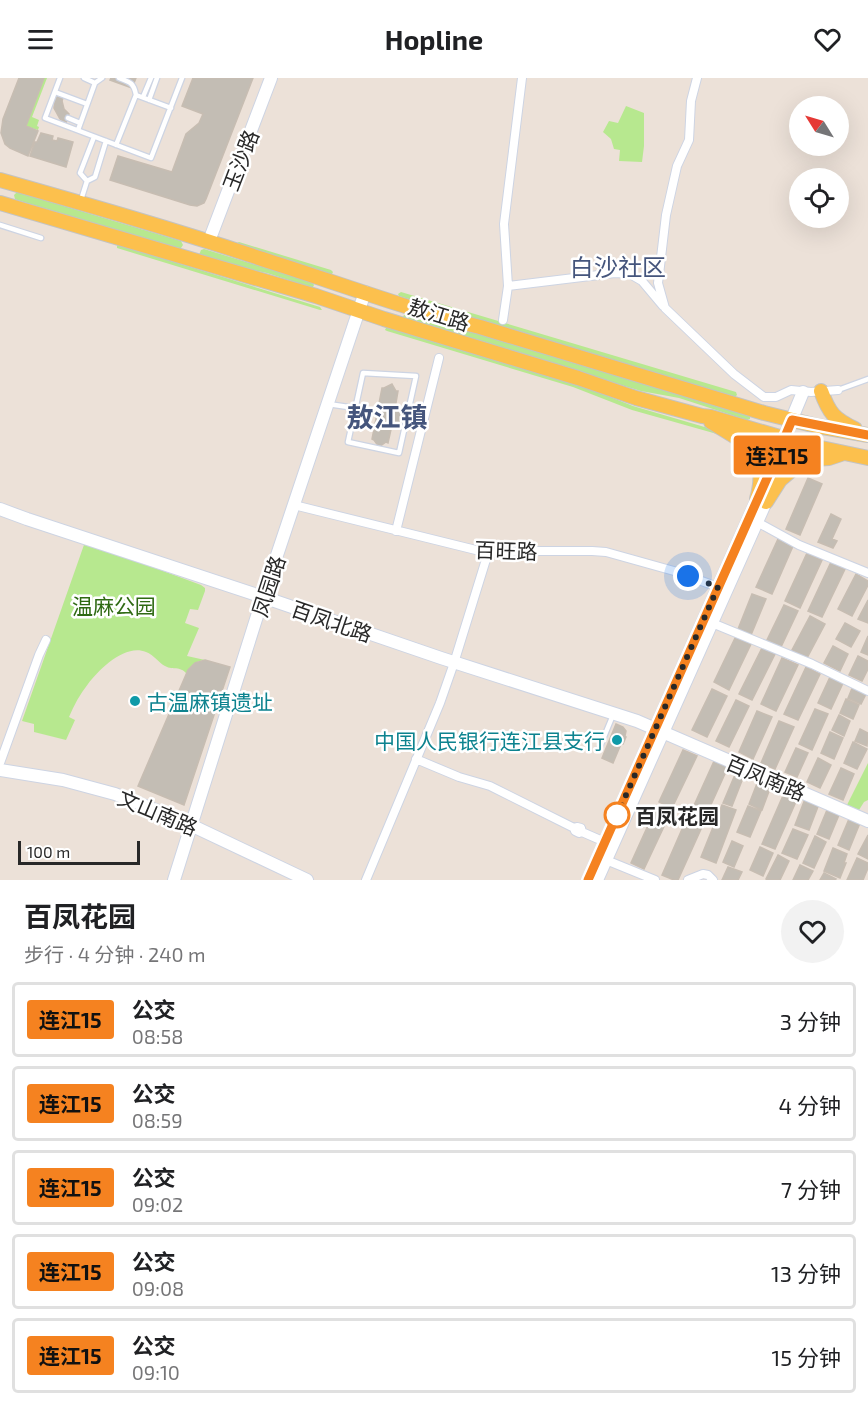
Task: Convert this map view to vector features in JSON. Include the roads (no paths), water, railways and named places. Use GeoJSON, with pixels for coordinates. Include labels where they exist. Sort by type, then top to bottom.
{"type":"FeatureCollection","features":[{"type":"Feature","properties":{"kind":"main road","name":"敖江路"},"geometry":{"type":"LineString","coordinates":[[6,182],[209,241],[446,319],[491,330],[764,413],[868,435]]}},
{"type":"Feature","properties":{"kind":"main road"},"geometry":{"type":"LineString","coordinates":[[3,204],[6,182]]}},
{"type":"Feature","properties":{"kind":"main road","name":"敖江路"},"geometry":{"type":"LineString","coordinates":[[3,204],[316,296],[636,398],[868,458]]}},
{"type":"Feature","properties":{"kind":"main road"},"geometry":{"type":"LineString","coordinates":[[316,296],[322,278]]}},
{"type":"Feature","properties":{"kind":"main road"},"geometry":{"type":"LineString","coordinates":[[395,323],[401,305]]}},
{"type":"Feature","properties":{"kind":"main road"},"geometry":{"type":"LineString","coordinates":[[812,392],[837,419],[868,435]]}},
{"type":"Feature","properties":{"kind":"main road"},"geometry":{"type":"LineString","coordinates":[[702,416],[740,439],[755,454],[762,474],[762,501]]}},
{"type":"Feature","properties":{"kind":"main road"},"geometry":{"type":"LineString","coordinates":[[762,501],[780,480],[800,463],[843,453],[849,432]]}},
{"type":"Feature","properties":{"kind":"street","name":"玉沙路"},"geometry":{"type":"LineString","coordinates":[[209,241],[271,78]]}},
{"type":"Feature","properties":{"kind":"street"},"geometry":{"type":"LineString","coordinates":[[503,320],[508,286],[504,224],[522,78]]}},
{"type":"Feature","properties":{"kind":"street"},"geometry":{"type":"LineString","coordinates":[[665,308],[658,283],[666,215],[677,166],[689,140],[691,101],[697,78]]}},
{"type":"Feature","properties":{"kind":"street"},"geometry":{"type":"LineString","coordinates":[[508,286],[615,273],[630,274],[642,281],[665,308],[734,374],[764,397],[776,397],[791,390],[812,392],[838,390]]}},
{"type":"Feature","properties":{"kind":"street","name":"凤园路"},"geometry":{"type":"LineString","coordinates":[[174,880],[263,597],[365,292]]}},
{"type":"Feature","properties":{"kind":"street"},"geometry":{"type":"LineString","coordinates":[[396,531],[440,358]]}},
{"type":"Feature","properties":{"kind":"street"},"geometry":{"type":"LineString","coordinates":[[597,880],[718,587],[762,501],[795,421],[812,392]]}},
{"type":"Feature","properties":{"kind":"street"},"geometry":{"type":"LineString","coordinates":[[588,880],[712,623],[757,522],[762,501]]}},
{"type":"Feature","properties":{"kind":"street","name":"百旺路"},"geometry":{"type":"LineString","coordinates":[[294,505],[488,553],[606,552],[674,571],[718,587]]}},
{"type":"Feature","properties":{"kind":"street","name":"百凤北路"},"geometry":{"type":"LineString","coordinates":[[0,508],[454,663],[614,713],[659,731]]}},
{"type":"Feature","properties":{"kind":"street"},"geometry":{"type":"LineString","coordinates":[[757,522],[799,544],[868,573]]}},
{"type":"Feature","properties":{"kind":"street"},"geometry":{"type":"LineString","coordinates":[[366,880],[454,663],[488,553]]}},
{"type":"Feature","properties":{"kind":"street"},"geometry":{"type":"LineString","coordinates":[[712,623],[812,664],[868,691]]}},
{"type":"Feature","properties":{"kind":"street"},"geometry":{"type":"LineString","coordinates":[[0,763],[46,640]]}},
{"type":"Feature","properties":{"kind":"street","name":"百凤南路"},"geometry":{"type":"LineString","coordinates":[[659,731],[868,821]]}},
{"type":"Feature","properties":{"kind":"street"},"geometry":{"type":"LineString","coordinates":[[416,759],[459,777],[490,786],[605,842]]}},
{"type":"Feature","properties":{"kind":"street","name":"文山南路"},"geometry":{"type":"LineString","coordinates":[[0,770],[63,780],[134,801],[307,880]]}},
{"type":"Feature","properties":{"kind":"street"},"geometry":{"type":"LineString","coordinates":[[606,860],[655,880]]}},
{"type":"Feature","properties":{"kind":"street"},"geometry":{"type":"LineString","coordinates":[[688,880],[703,874],[713,880]]}},
{"type":"Feature","properties":{"kind":"lane"},"geometry":{"type":"LineString","coordinates":[[60,78],[45,118],[151,158],[183,78]]}},
{"type":"Feature","properties":{"kind":"lane"},"geometry":{"type":"LineString","coordinates":[[84,78],[95,82]]}},
{"type":"Feature","properties":{"kind":"lane"},"geometry":{"type":"LineString","coordinates":[[78,130],[95,82],[102,78]]}},
{"type":"Feature","properties":{"kind":"lane"},"geometry":{"type":"LineString","coordinates":[[116,145],[136,94],[135,87],[130,82],[120,78]]}},
{"type":"Feature","properties":{"kind":"lane"},"geometry":{"type":"LineString","coordinates":[[146,98],[151,78]]}},
{"type":"Feature","properties":{"kind":"lane"},"geometry":{"type":"LineString","coordinates":[[146,98],[157,78]]}},
{"type":"Feature","properties":{"kind":"lane"},"geometry":{"type":"LineString","coordinates":[[55,92],[87,104]]}},
{"type":"Feature","properties":{"kind":"lane"},"geometry":{"type":"LineString","coordinates":[[136,94],[171,108]]}},
{"type":"Feature","properties":{"kind":"lane"},"geometry":{"type":"LineString","coordinates":[[68,118],[80,123]]}},
{"type":"Feature","properties":{"kind":"lane"},"geometry":{"type":"LineString","coordinates":[[87,181],[81,173],[94,136]]}},
{"type":"Feature","properties":{"kind":"lane"},"geometry":{"type":"LineString","coordinates":[[80,203],[87,181],[95,177],[106,141]]}},
{"type":"Feature","properties":{"kind":"lane"},"geometry":{"type":"LineString","coordinates":[[0,225],[41,238]]}},
{"type":"Feature","properties":{"kind":"lane"},"geometry":{"type":"LineString","coordinates":[[363,373],[416,376],[399,453],[348,442],[355,408],[363,373]]}},
{"type":"Feature","properties":{"kind":"lane"},"geometry":{"type":"LineString","coordinates":[[838,390],[868,380]]}},
{"type":"Feature","properties":{"kind":"lane"},"geometry":{"type":"LineString","coordinates":[[328,404],[355,408]]}},
{"type":"Feature","properties":{"kind":"lane"},"geometry":{"type":"LineString","coordinates":[[407,417],[424,420]]}},
{"type":"Feature","properties":{"kind":"lane"},"geometry":{"type":"LineString","coordinates":[[599,749],[614,713]]}},
{"type":"Feature","properties":{"kind":"place","name":"古温麻镇遗址"},"geometry":{"type":"Point","coordinates":[135,701]}},
{"type":"Feature","properties":{"kind":"place","name":"中国人民银行连江县支行"},"geometry":{"type":"Point","coordinates":[617,740]}},
{"type":"Feature","properties":{"kind":"place","name":"百凤花园"},"geometry":{"type":"Point","coordinates":[617,815]}},
{"type":"Feature","properties":{"kind":"district","name":"白沙社区"},"geometry":{"type":"Point","coordinates":[618,266]}},
{"type":"Feature","properties":{"kind":"district","name":"敖江镇"},"geometry":{"type":"Point","coordinates":[387,416]}},
{"type":"Feature","properties":{"kind":"park label","name":"温麻公园"},"geometry":{"type":"Point","coordinates":[114,605]}}]}
